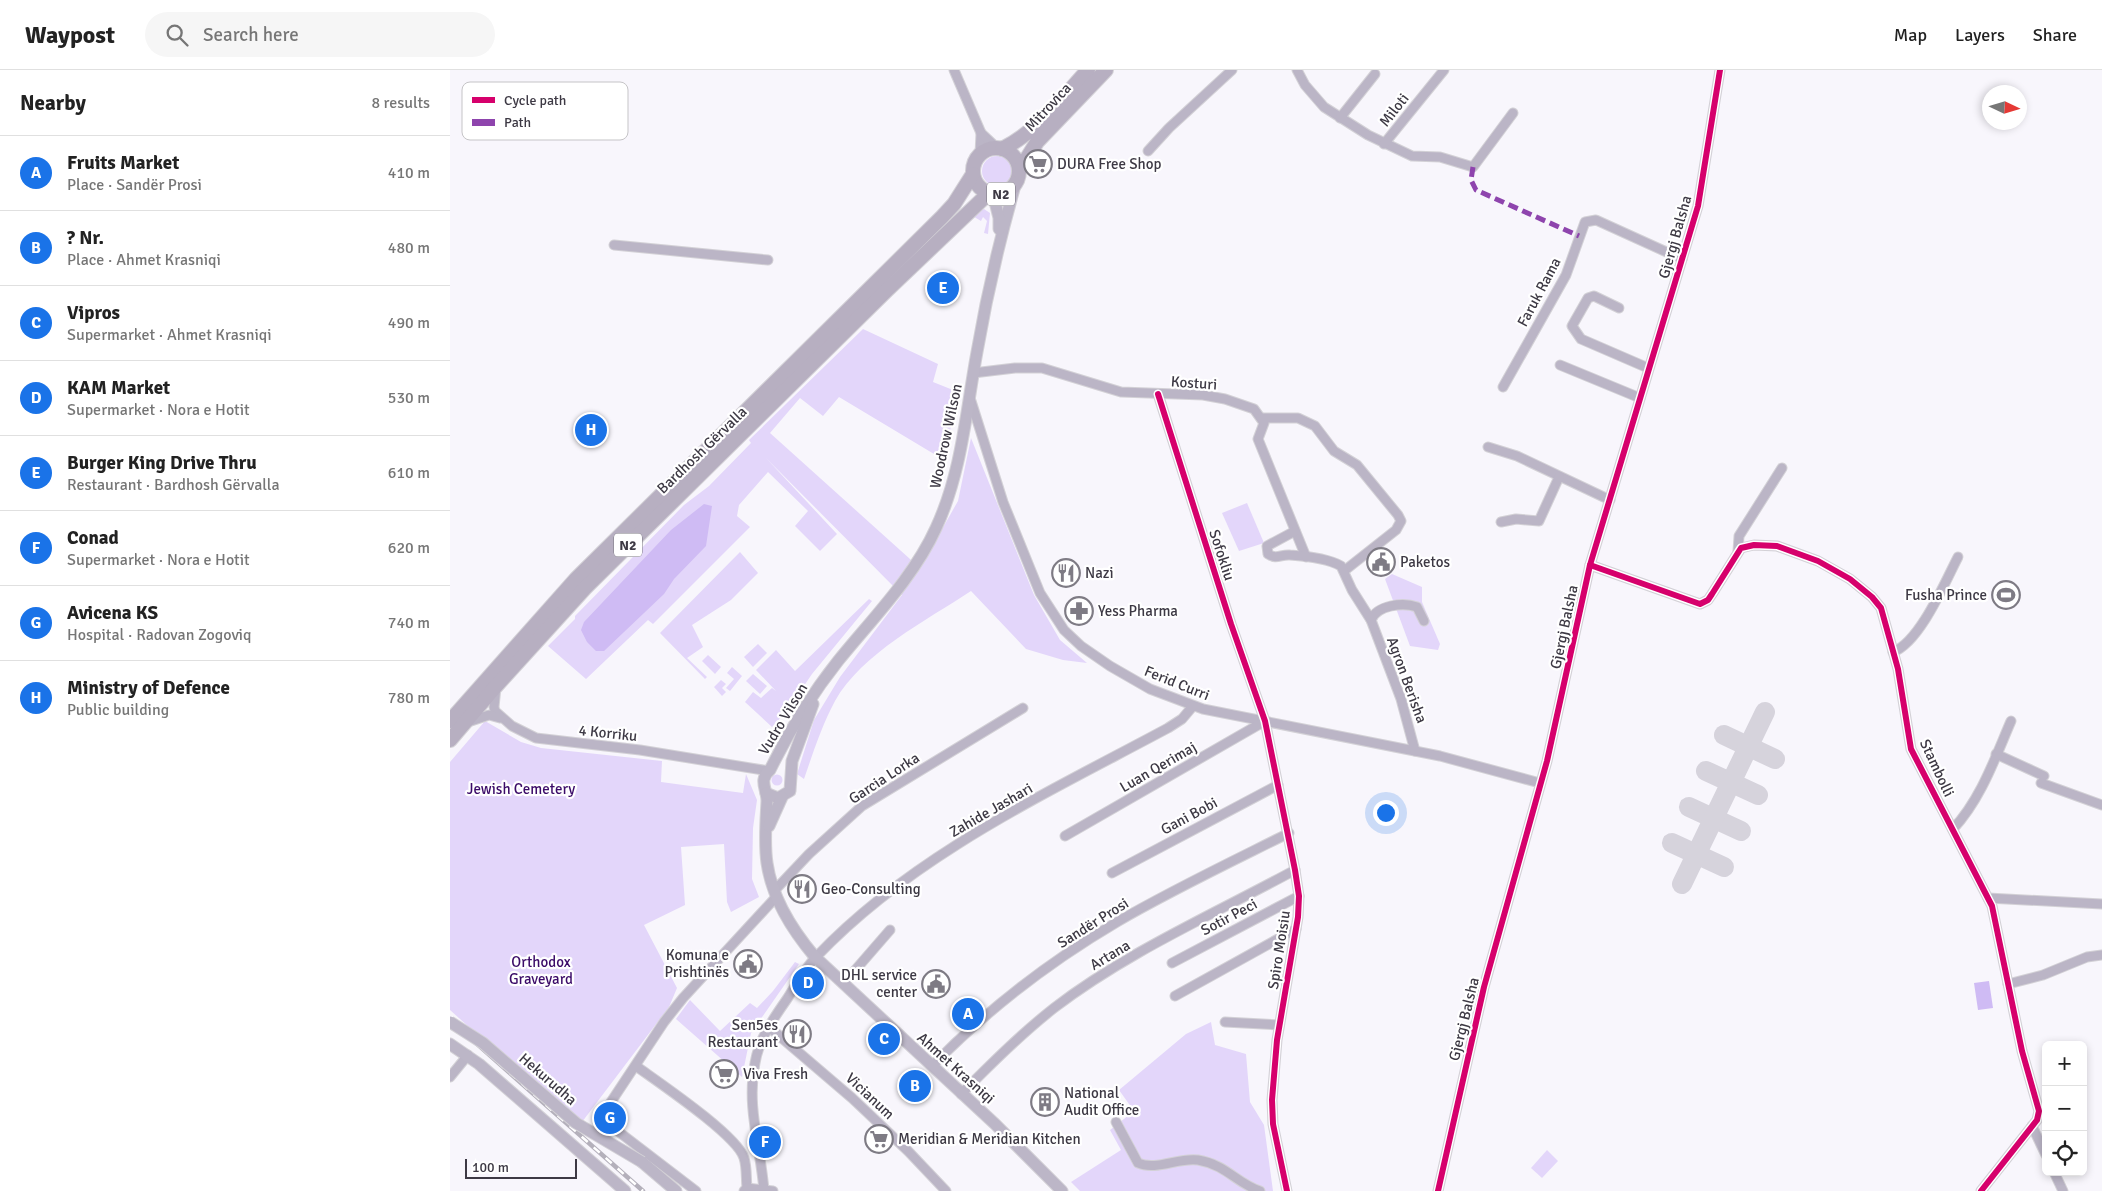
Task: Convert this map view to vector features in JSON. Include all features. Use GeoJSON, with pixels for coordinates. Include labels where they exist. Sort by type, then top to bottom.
{"type":"FeatureCollection","features":[{"type":"Feature","properties":{"kind":"highway","name":"Mitrovica"},"geometry":{"type":"LineString","coordinates":[[999,148],[1028,132],[1088,70]]}},
{"type":"Feature","properties":{"kind":"highway","name":"Mitrovica"},"geometry":{"type":"LineString","coordinates":[[1017,177],[1037,142],[1106,70]]}},
{"type":"Feature","properties":{"kind":"highway"},"geometry":{"type":"LineString","coordinates":[[980,154],[999,148]]}},
{"type":"Feature","properties":{"kind":"highway","name":"N2"},"geometry":{"type":"LineString","coordinates":[[980,154],[973,167],[973,174],[978,186],[991,194],[1006,192],[1017,177],[1014,157],[999,148]]}},
{"type":"Feature","properties":{"kind":"highway","name":"Bardhosh Gërvalla"},"geometry":{"type":"LineString","coordinates":[[450,721],[576,579],[954,204],[973,174]]}},
{"type":"Feature","properties":{"kind":"highway","name":"Bardhosh Gërvalla"},"geometry":{"type":"LineString","coordinates":[[450,740],[585,588],[887,290],[991,194]]}},
{"type":"Feature","properties":{"kind":"main road"},"geometry":{"type":"LineString","coordinates":[[999,244],[1017,177]]}},
{"type":"Feature","properties":{"kind":"main road"},"geometry":{"type":"LineString","coordinates":[[991,194],[999,218],[999,244]]}},
{"type":"Feature","properties":{"kind":"main road","name":"Woodrow Wilson"},"geometry":{"type":"LineString","coordinates":[[821,686],[912,569],[936,529],[953,484],[999,244]]}},
{"type":"Feature","properties":{"kind":"main road","name":"Vudro Vilson"},"geometry":{"type":"LineString","coordinates":[[770,770],[788,734],[821,686]]}},
{"type":"Feature","properties":{"kind":"main road","name":"Vudro Vilson"},"geometry":{"type":"LineString","coordinates":[[791,776],[795,750],[821,686]]}},
{"type":"Feature","properties":{"kind":"main road"},"geometry":{"type":"LineString","coordinates":[[765,789],[774,798],[782,797],[792,786],[791,776],[784,770],[770,770]]}},
{"type":"Feature","properties":{"kind":"main road","name":"Ahmet Krasniqi"},"geometry":{"type":"LineString","coordinates":[[770,770],[764,777],[766,861],[776,893],[794,930],[815,957],[995,1124],[1062,1191]]}},
{"type":"Feature","properties":{"kind":"main road","name":"Ahmet Krasniqi"},"geometry":{"type":"LineString","coordinates":[[766,837],[773,814],[782,797]]}},
{"type":"Feature","properties":{"kind":"main road","name":"Hekurudha"},"geometry":{"type":"LineString","coordinates":[[450,1022],[483,1043],[576,1123],[642,1162],[676,1191]]}},
{"type":"Feature","properties":{"kind":"main road"},"geometry":{"type":"LineString","coordinates":[[453,1046],[468,1055],[624,1191]]}},
{"type":"Feature","properties":{"kind":"street"},"geometry":{"type":"LineString","coordinates":[[954,70],[981,133],[980,154]]}},
{"type":"Feature","properties":{"kind":"street"},"geometry":{"type":"LineString","coordinates":[[1148,152],[1169,128],[1232,70]]}},
{"type":"Feature","properties":{"kind":"street"},"geometry":{"type":"LineString","coordinates":[[1297,70],[1314,97],[1340,118],[1384,144],[1412,156],[1440,157],[1473,168],[1513,113]]}},
{"type":"Feature","properties":{"kind":"street","name":"Miloti"},"geometry":{"type":"LineString","coordinates":[[1384,144],[1444,70]]}},
{"type":"Feature","properties":{"kind":"street","name":"Gjergj Balsha"},"geometry":{"type":"LineString","coordinates":[[1438,1191],[1473,1029],[1547,762],[1590,565],[1698,206],[1720,70]]}},
{"type":"Feature","properties":{"kind":"street"},"geometry":{"type":"LineString","coordinates":[[1340,118],[1375,74]]}},
{"type":"Feature","properties":{"kind":"street"},"geometry":{"type":"LineString","coordinates":[[981,133],[999,148]]}},
{"type":"Feature","properties":{"kind":"street","name":"Faruk Rama"},"geometry":{"type":"LineString","coordinates":[[1503,387],[1566,275],[1584,222],[1596,220],[1682,259]]}},
{"type":"Feature","properties":{"kind":"street"},"geometry":{"type":"LineString","coordinates":[[614,245],[768,260]]}},
{"type":"Feature","properties":{"kind":"street"},"geometry":{"type":"LineString","coordinates":[[1619,308],[1594,296],[1588,298],[1572,326],[1575,333],[1581,339],[1648,368]]}},
{"type":"Feature","properties":{"kind":"street"},"geometry":{"type":"LineString","coordinates":[[1560,365],[1640,398]]}},
{"type":"Feature","properties":{"kind":"street","name":"Kosturi"},"geometry":{"type":"LineString","coordinates":[[973,374],[1015,368],[1042,368],[1121,392],[1203,396],[1225,399],[1254,409],[1261,418]]}},
{"type":"Feature","properties":{"kind":"street","name":"Sofokliu"},"geometry":{"type":"LineString","coordinates":[[1158,394],[1230,624],[1265,721]]}},
{"type":"Feature","properties":{"kind":"street","name":"Ferid Curri"},"geometry":{"type":"LineString","coordinates":[[970,398],[978,430],[1016,538],[1040,593],[1072,639],[1110,666],[1150,689],[1193,706],[1218,713],[1415,750],[1540,782]]}},
{"type":"Feature","properties":{"kind":"street"},"geometry":{"type":"LineString","coordinates":[[1295,531],[1267,546],[1268,554],[1276,558],[1284,554],[1335,562],[1344,572],[1401,525],[1398,514],[1356,465],[1334,451],[1315,426],[1298,418],[1261,418],[1264,423],[1258,439],[1306,557]]}},
{"type":"Feature","properties":{"kind":"street"},"geometry":{"type":"LineString","coordinates":[[1488,447],[1517,456],[1610,500]]}},
{"type":"Feature","properties":{"kind":"street"},"geometry":{"type":"LineString","coordinates":[[1590,565],[1700,604],[1708,600],[1738,551],[1739,536],[1782,468]]}},
{"type":"Feature","properties":{"kind":"street"},"geometry":{"type":"LineString","coordinates":[[1501,522],[1516,519],[1539,521],[1558,477]]}},
{"type":"Feature","properties":{"kind":"street","name":"Stambolli"},"geometry":{"type":"LineString","coordinates":[[1738,551],[1744,546],[1776,546],[1818,560],[1850,579],[1872,597],[1881,608],[1893,652],[1911,749],[1988,898],[1995,916],[2023,1058],[2039,1111],[2039,1117],[1981,1191]]}},
{"type":"Feature","properties":{"kind":"street"},"geometry":{"type":"LineString","coordinates":[[1893,652],[1904,646],[1923,622],[1958,557]]}},
{"type":"Feature","properties":{"kind":"street","name":"Agron Berisha"},"geometry":{"type":"LineString","coordinates":[[1344,572],[1352,590],[1371,620],[1404,708],[1415,750]]}},
{"type":"Feature","properties":{"kind":"street"},"geometry":{"type":"LineString","coordinates":[[1371,620],[1379,611],[1395,605],[1417,607],[1424,621]]}},
{"type":"Feature","properties":{"kind":"street"},"geometry":{"type":"LineString","coordinates":[[496,686],[494,707],[501,718]]}},
{"type":"Feature","properties":{"kind":"street","name":"Zahide Jashari"},"geometry":{"type":"LineString","coordinates":[[766,1191],[752,1101],[754,1064],[760,1045],[769,1027],[815,957],[850,924],[914,873],[988,827],[1168,728],[1182,719],[1193,706]]}},
{"type":"Feature","properties":{"kind":"street","name":"Garcia Lorka"},"geometry":{"type":"LineString","coordinates":[[696,1191],[602,1119],[605,1109],[636,1066],[664,1022],[700,977],[809,854],[862,806],[1023,708]]}},
{"type":"Feature","properties":{"kind":"street"},"geometry":{"type":"LineString","coordinates":[[464,724],[484,715],[501,718]]}},
{"type":"Feature","properties":{"kind":"street","name":"4 Korriku"},"geometry":{"type":"LineString","coordinates":[[501,718],[528,735],[545,740],[640,750],[770,770]]}},
{"type":"Feature","properties":{"kind":"street","name":"Spiro Moisiu"},"geometry":{"type":"LineString","coordinates":[[1265,721],[1289,833],[1299,896],[1296,929],[1279,1025],[1272,1112],[1283,1189]]}},
{"type":"Feature","properties":{"kind":"street","name":"Luan Qerimaj"},"geometry":{"type":"LineString","coordinates":[[1065,836],[1265,721]]}},
{"type":"Feature","properties":{"kind":"street"},"geometry":{"type":"LineString","coordinates":[[1953,829],[1973,804],[2011,721]]}},
{"type":"Feature","properties":{"kind":"street"},"geometry":{"type":"LineString","coordinates":[[1996,754],[2042,780],[2102,805]]}},
{"type":"Feature","properties":{"kind":"street"},"geometry":{"type":"LineString","coordinates":[[751,768],[756,772],[765,789]]}},
{"type":"Feature","properties":{"kind":"street","name":"Gani Bobi"},"geometry":{"type":"LineString","coordinates":[[1112,872],[1278,785]]}},
{"type":"Feature","properties":{"kind":"street","name":"Sandër Prosi"},"geometry":{"type":"LineString","coordinates":[[932,1066],[987,1013],[1067,954],[1117,922],[1289,833]]}},
{"type":"Feature","properties":{"kind":"street","name":"Artana"},"geometry":{"type":"LineString","coordinates":[[962,1094],[1009,1048],[1075,993],[1160,942],[1295,870]]}},
{"type":"Feature","properties":{"kind":"street","name":"Sotir Peci"},"geometry":{"type":"LineString","coordinates":[[1172,963],[1299,896]]}},
{"type":"Feature","properties":{"kind":"street"},"geometry":{"type":"LineString","coordinates":[[1988,898],[2102,904]]}},
{"type":"Feature","properties":{"kind":"street","name":"Spiro Moisiu"},"geometry":{"type":"LineString","coordinates":[[1175,996],[1296,929]]}},
{"type":"Feature","properties":{"kind":"street"},"geometry":{"type":"LineString","coordinates":[[844,983],[890,930]]}},
{"type":"Feature","properties":{"kind":"street"},"geometry":{"type":"LineString","coordinates":[[2008,984],[2043,975],[2087,957],[2102,955]]}},
{"type":"Feature","properties":{"kind":"street"},"geometry":{"type":"LineString","coordinates":[[1225,1022],[1279,1025]]}},
{"type":"Feature","properties":{"kind":"street","name":"Vicianum"},"geometry":{"type":"LineString","coordinates":[[769,1027],[852,1098],[913,1155],[946,1191]]}},
{"type":"Feature","properties":{"kind":"street"},"geometry":{"type":"LineString","coordinates":[[450,1077],[468,1055]]}},
{"type":"Feature","properties":{"kind":"street"},"geometry":{"type":"LineString","coordinates":[[636,1066],[725,1133],[744,1158],[745,1190],[766,1191]]}},
{"type":"Feature","properties":{"kind":"street"},"geometry":{"type":"LineString","coordinates":[[1116,1122],[1138,1163],[1148,1165],[1182,1159],[1212,1163],[1224,1168],[1260,1191]]}},
{"type":"Feature","properties":{"kind":"street"},"geometry":{"type":"LineString","coordinates":[[2032,1126],[2042,1147]]}},
{"type":"Feature","properties":{"kind":"street"},"geometry":{"type":"LineString","coordinates":[[2056,1176],[2063,1191]]}},
{"type":"Feature","properties":{"kind":"green space"},"geometry":{"type":"Polygon","coordinates":[[[997,156],[1003,157],[1011,165],[1011,177],[1003,185],[997,186],[991,185],[983,177],[982,171],[983,165],[991,157],[997,156]]]}},
{"type":"Feature","properties":{"kind":"green space"},"geometry":{"type":"Polygon","coordinates":[[[984,209],[990,213],[988,234],[984,233],[987,221],[983,217],[981,221],[971,215],[984,209]]]}},
{"type":"Feature","properties":{"kind":"green space"},"geometry":{"type":"Polygon","coordinates":[[[863,329],[938,364],[933,382],[958,392],[944,460],[839,397],[823,416],[800,398],[770,433],[920,568],[958,501],[971,438],[1034,595],[1060,640],[1087,663],[1063,660],[1026,649],[971,591],[896,639],[861,668],[835,701],[818,739],[804,779],[797,774],[814,720],[840,677],[902,595],[766,458],[837,534],[820,551],[795,526],[808,511],[768,472],[739,505],[737,516],[750,527],[653,624],[648,620],[586,679],[548,646],[684,505],[709,486],[751,443],[749,440],[863,329]]]}},
{"type":"Feature","properties":{"kind":"green space"},"geometry":{"type":"Polygon","coordinates":[[[1247,503],[1264,543],[1239,551],[1222,513],[1247,503]]]}},
{"type":"Feature","properties":{"kind":"green space"},"geometry":{"type":"Polygon","coordinates":[[[740,552],[758,573],[731,600],[692,625],[703,647],[687,658],[707,677],[705,679],[660,633],[740,552]]]}},
{"type":"Feature","properties":{"kind":"green space"},"geometry":{"type":"Polygon","coordinates":[[[1392,574],[1422,587],[1422,602],[1440,644],[1438,650],[1410,646],[1385,579],[1392,574]]]}},
{"type":"Feature","properties":{"kind":"green space"},"geometry":{"type":"Polygon","coordinates":[[[869,599],[872,601],[812,674],[787,711],[772,727],[745,702],[753,692],[761,698],[772,688],[776,691],[756,670],[776,650],[795,671],[869,599]]]}},
{"type":"Feature","properties":{"kind":"green space"},"geometry":{"type":"Polygon","coordinates":[[[758,644],[767,653],[753,667],[744,657],[758,644]]]}},
{"type":"Feature","properties":{"kind":"green space"},"geometry":{"type":"Polygon","coordinates":[[[708,655],[721,667],[715,674],[702,661],[708,655]]]}},
{"type":"Feature","properties":{"kind":"green space"},"geometry":{"type":"Polygon","coordinates":[[[732,667],[742,676],[730,691],[726,688],[734,679],[727,673],[732,667]]]}},
{"type":"Feature","properties":{"kind":"green space"},"geometry":{"type":"Polygon","coordinates":[[[753,674],[767,686],[760,694],[746,681],[753,674]]]}},
{"type":"Feature","properties":{"kind":"green space"},"geometry":{"type":"Polygon","coordinates":[[[721,680],[726,684],[722,688],[726,692],[722,696],[714,687],[721,680]]]}},
{"type":"Feature","properties":{"kind":"green space"},"geometry":{"type":"Polygon","coordinates":[[[485,721],[521,742],[541,748],[662,761],[661,782],[743,793],[746,774],[757,800],[753,828],[752,879],[759,897],[731,912],[727,902],[724,844],[681,847],[685,905],[644,925],[677,988],[669,1007],[579,1126],[450,1010],[450,762],[485,721]]]}},
{"type":"Feature","properties":{"kind":"green space"},"geometry":{"type":"Polygon","coordinates":[[[775,775],[779,775],[782,780],[781,784],[775,785],[772,782],[772,778],[775,775]]]}},
{"type":"Feature","properties":{"kind":"green space"},"geometry":{"type":"Polygon","coordinates":[[[795,962],[799,964],[751,1033],[742,1077],[676,1019],[690,1000],[720,1031],[750,1003],[757,1008],[773,991],[795,962]]]}},
{"type":"Feature","properties":{"kind":"green space"},"geometry":{"type":"Polygon","coordinates":[[[1211,1022],[1215,1045],[1246,1054],[1250,1102],[1264,1125],[1273,1191],[1080,1191],[1071,1182],[1121,1150],[1110,1130],[1134,1111],[1119,1090],[1186,1034],[1211,1022]]]}},
{"type":"Feature","properties":{"kind":"green space"},"geometry":{"type":"Polygon","coordinates":[[[1547,1150],[1558,1161],[1542,1178],[1531,1168],[1547,1150]]]}},
{"type":"Feature","properties":{"kind":"shaded area"},"geometry":{"type":"Polygon","coordinates":[[[704,504],[712,506],[706,546],[674,579],[664,594],[604,651],[596,651],[587,642],[581,630],[584,622],[671,530],[704,504]]]}},
{"type":"Feature","properties":{"kind":"shaded area"},"geometry":{"type":"Polygon","coordinates":[[[1989,981],[1993,1008],[1978,1010],[1974,983],[1989,981]]]}},
{"type":"Feature","properties":{"kind":"taxiway"},"geometry":{"type":"LineString","coordinates":[[1682,884],[1765,712]]}},
{"type":"Feature","properties":{"kind":"taxiway"},"geometry":{"type":"LineString","coordinates":[[1724,735],[1775,759]]}},
{"type":"Feature","properties":{"kind":"taxiway"},"geometry":{"type":"LineString","coordinates":[[1706,771],[1758,795]]}},
{"type":"Feature","properties":{"kind":"taxiway"},"geometry":{"type":"LineString","coordinates":[[1689,807],[1741,831]]}},
{"type":"Feature","properties":{"kind":"taxiway"},"geometry":{"type":"LineString","coordinates":[[1672,843],[1724,867]]}},
{"type":"Feature","properties":{"kind":"railway"},"geometry":{"type":"LineString","coordinates":[[450,1020],[643,1191]]}},
{"type":"Feature","properties":{"kind":"marked path"},"geometry":{"type":"LineString","coordinates":[[1473,167],[1471,180],[1476,190],[1579,236]]}},
{"type":"Feature","properties":{"kind":"cycle path"},"geometry":{"type":"LineString","coordinates":[[1438,1191],[1484,987],[1547,761],[1590,565],[1698,206],[1720,70]]}},
{"type":"Feature","properties":{"kind":"cycle path"},"geometry":{"type":"LineString","coordinates":[[1158,394],[1231,624],[1265,721],[1295,870],[1299,896],[1298,917],[1277,1040],[1272,1100],[1273,1124],[1287,1191]]}},
{"type":"Feature","properties":{"kind":"cycle path"},"geometry":{"type":"LineString","coordinates":[[1590,565],[1700,604],[1708,600],[1741,548],[1754,545],[1777,546],[1818,561],[1850,579],[1872,597],[1881,608],[1898,669],[1911,749],[1992,906],[2022,1051],[2039,1111],[2037,1120],[1981,1191]]}},
{"type":"Feature","properties":{"kind":"place","name":"DURA Free Shop"},"geometry":{"type":"Point","coordinates":[1038,164]}},
{"type":"Feature","properties":{"kind":"place","name":"Burger King Drive Thru"},"geometry":{"type":"Point","coordinates":[943,288]}},
{"type":"Feature","properties":{"kind":"place","name":"Ministry of Defence"},"geometry":{"type":"Point","coordinates":[591,430]}},
{"type":"Feature","properties":{"kind":"place","name":"Paketos"},"geometry":{"type":"Point","coordinates":[1381,562]}},
{"type":"Feature","properties":{"kind":"place","name":"Nazi"},"geometry":{"type":"Point","coordinates":[1066,573]}},
{"type":"Feature","properties":{"kind":"place","name":"Fusha Prince"},"geometry":{"type":"Point","coordinates":[2006,595]}},
{"type":"Feature","properties":{"kind":"place","name":"Yess Pharma"},"geometry":{"type":"Point","coordinates":[1079,611]}},
{"type":"Feature","properties":{"kind":"place","name":"Geo-Consulting"},"geometry":{"type":"Point","coordinates":[802,889]}},
{"type":"Feature","properties":{"kind":"place","name":"Komuna e Prishtinës"},"geometry":{"type":"Point","coordinates":[748,964]}},
{"type":"Feature","properties":{"kind":"place","name":"KAM Market"},"geometry":{"type":"Point","coordinates":[808,983]}},
{"type":"Feature","properties":{"kind":"place","name":"DHL service center"},"geometry":{"type":"Point","coordinates":[936,984]}},
{"type":"Feature","properties":{"kind":"place","name":"Fruits Market"},"geometry":{"type":"Point","coordinates":[968,1014]}},
{"type":"Feature","properties":{"kind":"place","name":"Sen5es Restaurant"},"geometry":{"type":"Point","coordinates":[797,1034]}},
{"type":"Feature","properties":{"kind":"place","name":"Vipros"},"geometry":{"type":"Point","coordinates":[884,1039]}},
{"type":"Feature","properties":{"kind":"place","name":"Viva Fresh"},"geometry":{"type":"Point","coordinates":[724,1074]}},
{"type":"Feature","properties":{"kind":"place","name":"? Nr."},"geometry":{"type":"Point","coordinates":[915,1086]}},
{"type":"Feature","properties":{"kind":"place","name":"National Audit Office"},"geometry":{"type":"Point","coordinates":[1045,1102]}},
{"type":"Feature","properties":{"kind":"place","name":"Avicena KS"},"geometry":{"type":"Point","coordinates":[610,1118]}},
{"type":"Feature","properties":{"kind":"place","name":"Meridian & Meridian Kitchen"},"geometry":{"type":"Point","coordinates":[879,1139]}},
{"type":"Feature","properties":{"kind":"place","name":"Conad"},"geometry":{"type":"Point","coordinates":[765,1142]}},
{"type":"Feature","properties":{"kind":"park label","name":"Jewish Cemetery"},"geometry":{"type":"Point","coordinates":[521,789]}},
{"type":"Feature","properties":{"kind":"park label","name":"Orthodox Graveyard"},"geometry":{"type":"Point","coordinates":[541,970]}}]}
